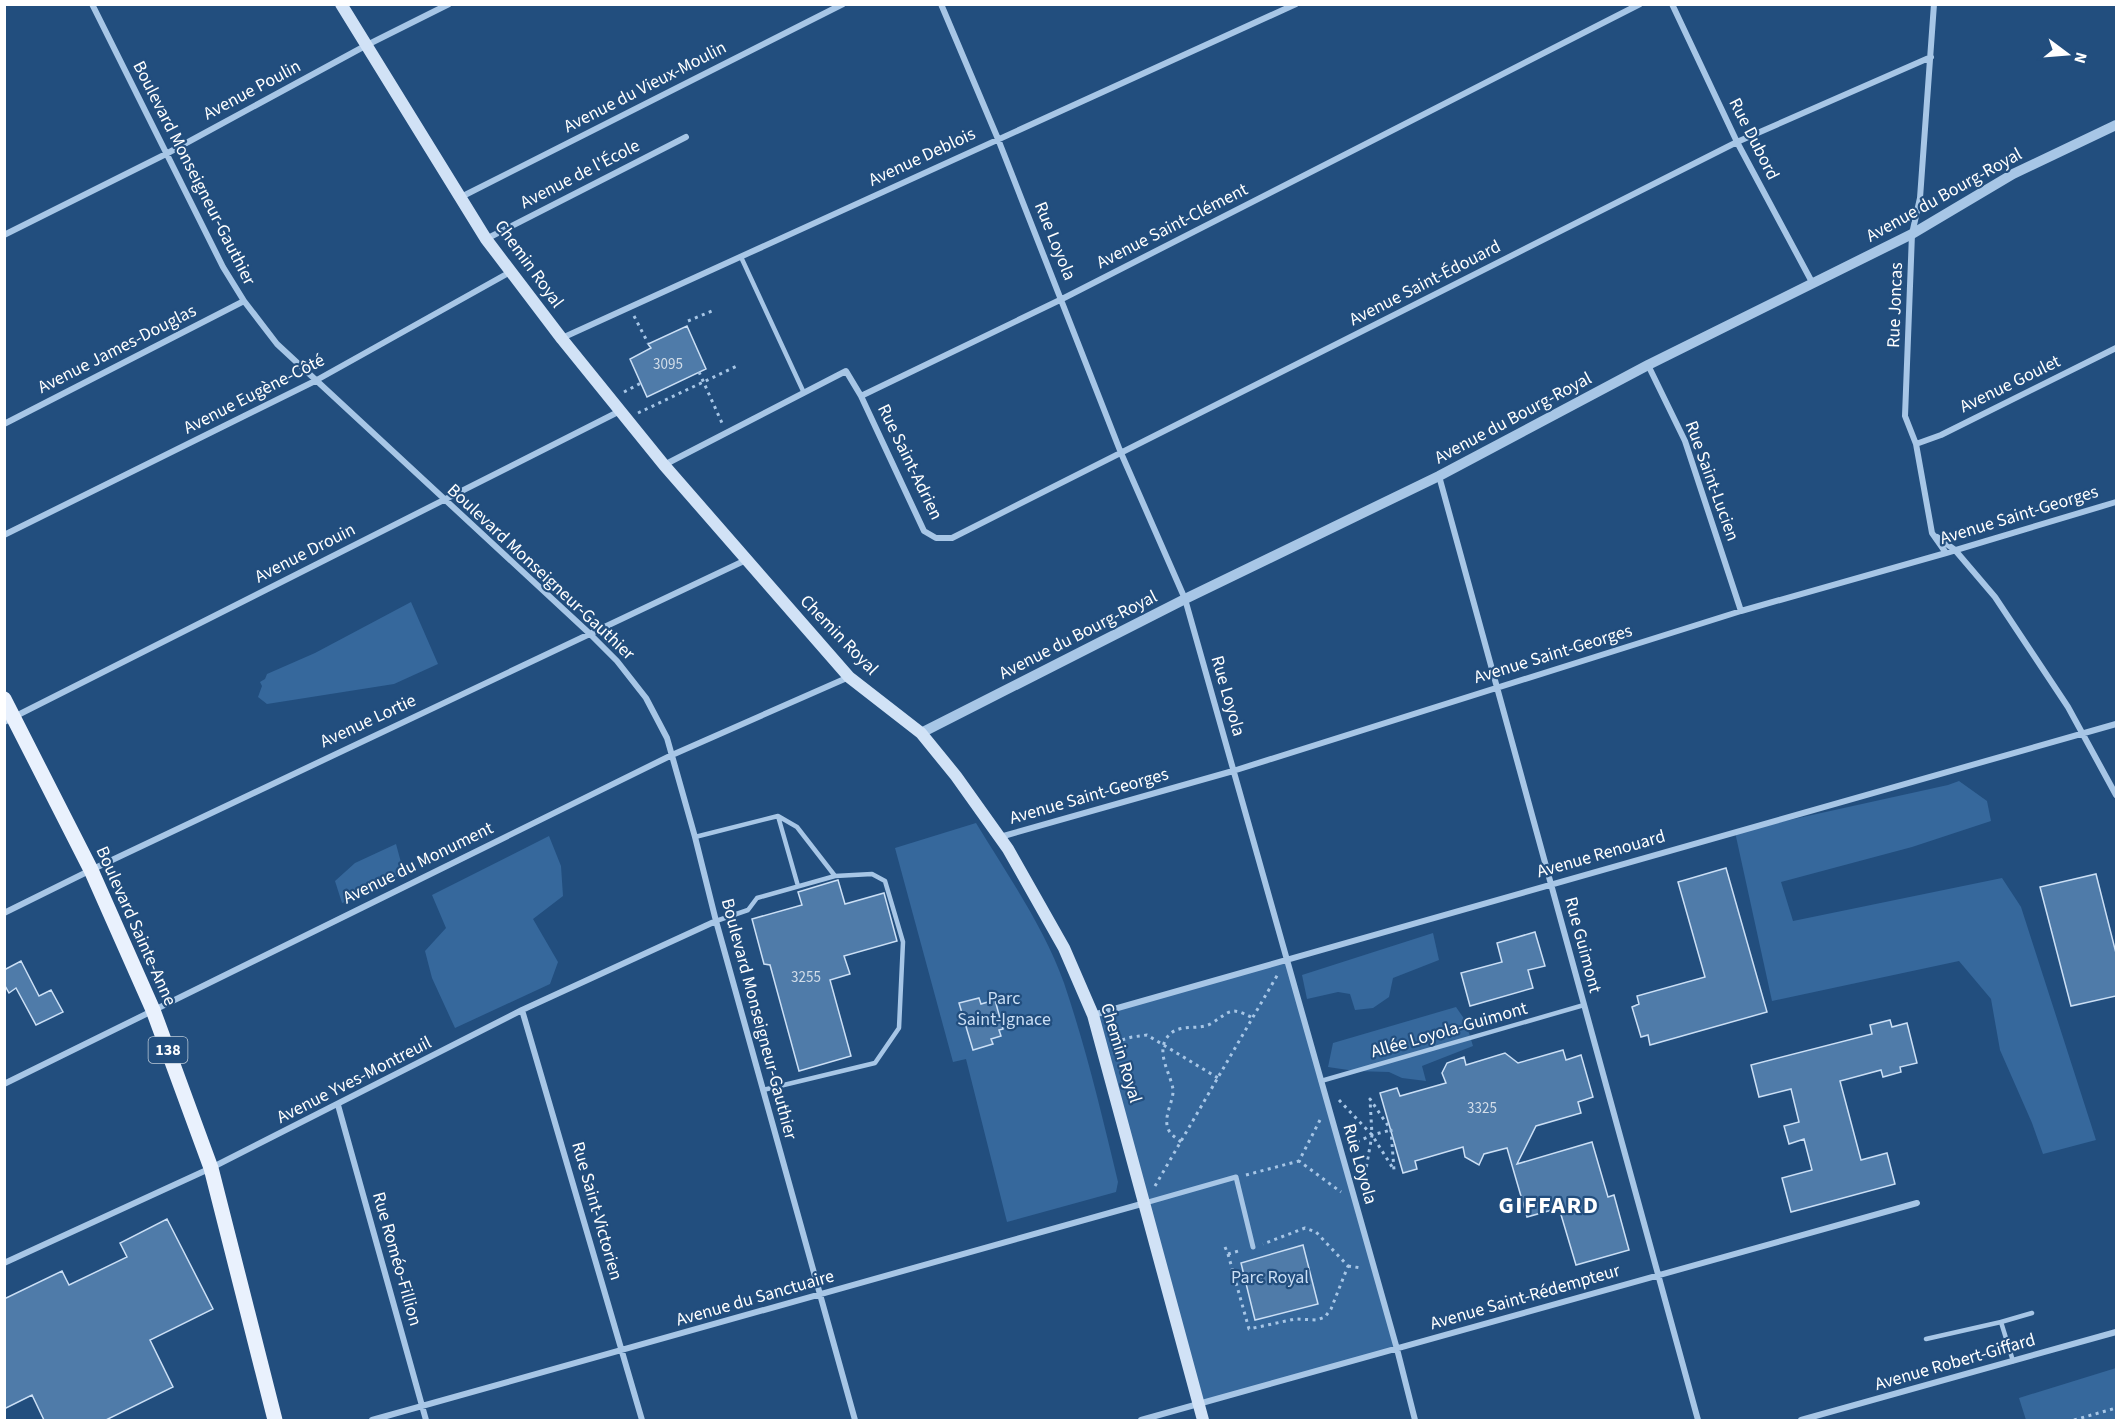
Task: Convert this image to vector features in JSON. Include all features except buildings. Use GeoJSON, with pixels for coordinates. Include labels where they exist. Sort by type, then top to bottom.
{"type":"FeatureCollection","features":[{"type":"Feature","properties":{"kind":"main road","name":"Chemin Royal"},"geometry":{"type":"LineString","coordinates":[[341,4],[486,239],[561,339],[664,465],[849,677],[921,734],[956,776],[999,837],[1064,948],[1093,1016],[1203,1420]]}},
{"type":"Feature","properties":{"kind":"main road","name":"Boulevard Sainte-Anne"},"geometry":{"type":"LineString","coordinates":[[4,699],[9,720],[91,870],[153,1010],[211,1168],[275,1420]]}},
{"type":"Feature","properties":{"kind":"street","name":"Boulevard Monseigneur-Gauthier"},"geometry":{"type":"LineString","coordinates":[[92,4],[223,267],[244,301],[277,344],[588,633],[617,662],[646,698],[667,738],[672,755],[855,1420]]}},
{"type":"Feature","properties":{"kind":"street","name":"Avenue Poulin"},"geometry":{"type":"LineString","coordinates":[[4,235],[166,154],[365,46],[449,4]]}},
{"type":"Feature","properties":{"kind":"street","name":"Avenue du Vieux-Moulin"},"geometry":{"type":"LineString","coordinates":[[461,197],[843,4]]}},
{"type":"Feature","properties":{"kind":"street","name":"Rue Loyola"},"geometry":{"type":"LineString","coordinates":[[941,4],[998,139],[1121,453],[1185,599],[1397,1349],[1415,1420]]}},
{"type":"Feature","properties":{"kind":"street","name":"Avenue Deblois"},"geometry":{"type":"LineString","coordinates":[[561,339],[1296,4]]}},
{"type":"Feature","properties":{"kind":"street","name":"Avenue Saint-Clément"},"geometry":{"type":"LineString","coordinates":[[861,396],[1062,299],[1640,4]]}},
{"type":"Feature","properties":{"kind":"street","name":"Rue Dubord"},"geometry":{"type":"LineString","coordinates":[[1672,4],[1737,142],[1813,284]]}},
{"type":"Feature","properties":{"kind":"street","name":"Rue Joncas"},"geometry":{"type":"LineString","coordinates":[[1934,4],[1920,198],[1912,234],[1905,416],[1916,444],[1932,533],[1946,553]]}},
{"type":"Feature","properties":{"kind":"street","name":"Avenue Saint-Édouard"},"geometry":{"type":"LineString","coordinates":[[936,538],[952,538],[1737,142],[1931,57]]}},
{"type":"Feature","properties":{"kind":"street","name":"Avenue du Bourg-Royal"},"geometry":{"type":"LineString","coordinates":[[921,734],[1185,599],[1439,477],[1648,365],[1912,234],[2013,174],[2116,125]]}},
{"type":"Feature","properties":{"kind":"street","name":"Avenue de l'École"},"geometry":{"type":"LineString","coordinates":[[486,239],[686,137]]}},
{"type":"Feature","properties":{"kind":"street","name":"Avenue Eugène-Côté"},"geometry":{"type":"LineString","coordinates":[[4,535],[315,381],[512,271]]}},
{"type":"Feature","properties":{"kind":"street","name":"Avenue James-Douglas"},"geometry":{"type":"LineString","coordinates":[[4,424],[244,301]]}},
{"type":"Feature","properties":{"kind":"street","name":"Avenue Goulet"},"geometry":{"type":"LineString","coordinates":[[1916,444],[1941,435],[2116,348]]}},
{"type":"Feature","properties":{"kind":"street","name":"Rue Saint-Lucien"},"geometry":{"type":"LineString","coordinates":[[1648,365],[1685,441],[1741,611]]}},
{"type":"Feature","properties":{"kind":"street"},"geometry":{"type":"LineString","coordinates":[[664,465],[846,371],[861,396]]}},
{"type":"Feature","properties":{"kind":"street","name":"Rue Saint-Adrien"},"geometry":{"type":"LineString","coordinates":[[861,396],[924,531],[936,538]]}},
{"type":"Feature","properties":{"kind":"street","name":"Avenue Drouin"},"geometry":{"type":"LineString","coordinates":[[9,720],[443,500],[623,415]]}},
{"type":"Feature","properties":{"kind":"street","name":"Rue Guimont"},"geometry":{"type":"LineString","coordinates":[[1439,477],[1698,1420]]}},
{"type":"Feature","properties":{"kind":"street","name":"Avenue Saint-Georges"},"geometry":{"type":"LineString","coordinates":[[999,837],[1233,771],[1741,611],[2116,502]]}},
{"type":"Feature","properties":{"kind":"street"},"geometry":{"type":"LineString","coordinates":[[1932,533],[1955,550],[1995,597],[2068,707],[2116,795]]}},
{"type":"Feature","properties":{"kind":"street","name":"Avenue Lortie"},"geometry":{"type":"LineString","coordinates":[[4,914],[91,870],[746,560]]}},
{"type":"Feature","properties":{"kind":"street","name":"Avenue du Monument"},"geometry":{"type":"LineString","coordinates":[[4,1084],[672,755],[849,677]]}},
{"type":"Feature","properties":{"kind":"street","name":"Avenue Renouard"},"geometry":{"type":"LineString","coordinates":[[1093,1016],[2116,724]]}},
{"type":"Feature","properties":{"kind":"street","name":"Avenue Yves-Montreuil"},"geometry":{"type":"LineString","coordinates":[[4,1263],[211,1168],[522,1010],[716,921]]}},
{"type":"Feature","properties":{"kind":"street","name":"Rue Saint-Victorien"},"geometry":{"type":"LineString","coordinates":[[522,1010],[642,1420]]}},
{"type":"Feature","properties":{"kind":"street","name":"Rue Roméo-Fillion"},"geometry":{"type":"LineString","coordinates":[[338,1105],[426,1420]]}},
{"type":"Feature","properties":{"kind":"street"},"geometry":{"type":"LineString","coordinates":[[1145,1203],[1236,1177],[1253,1246]]}},
{"type":"Feature","properties":{"kind":"street","name":"Avenue du Sanctuaire"},"geometry":{"type":"LineString","coordinates":[[372,1420],[1145,1203]]}},
{"type":"Feature","properties":{"kind":"street","name":"Avenue Saint-Rédempteur"},"geometry":{"type":"LineString","coordinates":[[1141,1420],[1917,1203]]}},
{"type":"Feature","properties":{"kind":"street","name":"Avenue Robert-Giffard"},"geometry":{"type":"LineString","coordinates":[[1801,1420],[2116,1332]]}},
{"type":"Feature","properties":{"kind":"lane"},"geometry":{"type":"LineString","coordinates":[[741,257],[804,393]]}},
{"type":"Feature","properties":{"kind":"lane"},"geometry":{"type":"LineString","coordinates":[[695,837],[778,816],[797,827],[835,876]]}},
{"type":"Feature","properties":{"kind":"lane"},"geometry":{"type":"LineString","coordinates":[[778,816],[798,886]]}},
{"type":"Feature","properties":{"kind":"lane"},"geometry":{"type":"LineString","coordinates":[[716,921],[748,910],[757,898],[835,876],[872,874],[885,881],[903,942],[899,1028],[875,1064],[763,1090]]}},
{"type":"Feature","properties":{"kind":"lane","name":"Allée Loyola-Guimont"},"geometry":{"type":"LineString","coordinates":[[1321,1081],[1584,1005]]}},
{"type":"Feature","properties":{"kind":"lane"},"geometry":{"type":"LineString","coordinates":[[1926,1339],[2032,1313]]}},
{"type":"Feature","properties":{"kind":"lane"},"geometry":{"type":"LineString","coordinates":[[2001,1322],[2013,1361]]}},
{"type":"Feature","properties":{"kind":"path"},"geometry":{"type":"LineString","coordinates":[[630,308],[648,343]]}},
{"type":"Feature","properties":{"kind":"path"},"geometry":{"type":"LineString","coordinates":[[688,321],[712,311]]}},
{"type":"Feature","properties":{"kind":"path"},"geometry":{"type":"LineString","coordinates":[[623,415],[737,366]]}},
{"type":"Feature","properties":{"kind":"path"},"geometry":{"type":"LineString","coordinates":[[699,372],[727,433]]}},
{"type":"Feature","properties":{"kind":"path"},"geometry":{"type":"LineString","coordinates":[[1145,1203],[1286,960]]}},
{"type":"Feature","properties":{"kind":"path"},"geometry":{"type":"LineString","coordinates":[[1181,1142],[1168,1131],[1166,1123],[1173,1090],[1163,1054],[1166,1040],[1176,1029],[1211,1025],[1230,1011],[1239,1011],[1253,1018]]}},
{"type":"Feature","properties":{"kind":"path"},"geometry":{"type":"LineString","coordinates":[[1102,1046],[1132,1036],[1147,1035],[1218,1078]]}},
{"type":"Feature","properties":{"kind":"path"},"geometry":{"type":"LineString","coordinates":[[1321,1081],[1372,1135],[1394,1170],[1391,1130],[1370,1099],[1372,1135],[1358,1214]]}},
{"type":"Feature","properties":{"kind":"path"},"geometry":{"type":"LineString","coordinates":[[1236,1177],[1299,1161],[1328,1105]]}},
{"type":"Feature","properties":{"kind":"path"},"geometry":{"type":"LineString","coordinates":[[1340,1149],[1372,1135],[1391,1130]]}},
{"type":"Feature","properties":{"kind":"path"},"geometry":{"type":"LineString","coordinates":[[1299,1161],[1356,1203]]}},
{"type":"Feature","properties":{"kind":"path"},"geometry":{"type":"LineString","coordinates":[[1225,1247],[1249,1329],[1295,1319],[1317,1320],[1325,1317],[1331,1309],[1348,1266],[1316,1232],[1305,1228],[1228,1254]]}},
{"type":"Feature","properties":{"kind":"path"},"geometry":{"type":"LineString","coordinates":[[2074,1420],[2116,1408]]}},
{"type":"Feature","properties":{"kind":"green space"},"geometry":{"type":"Polygon","coordinates":[[[411,602],[438,664],[394,684],[267,704],[258,697],[262,686],[260,682],[267,674],[315,653],[411,602]]]}},
{"type":"Feature","properties":{"kind":"green space"},"geometry":{"type":"Polygon","coordinates":[[[1959,781],[1987,801],[1991,821],[1912,847],[1781,882],[1793,921],[2002,878],[2021,907],[2096,1140],[2043,1154],[2000,1050],[1991,999],[1959,961],[1772,1001],[1735,832],[1959,781]]]}},
{"type":"Feature","properties":{"kind":"green space","name":"Parc Saint-Ignace"},"geometry":{"type":"Polygon","coordinates":[[[976,823],[1036,921],[1056,962],[1087,1057],[1118,1182],[1116,1192],[1007,1222],[966,1059],[953,1062],[895,848],[976,823]]]}},
{"type":"Feature","properties":{"kind":"green space"},"geometry":{"type":"Polygon","coordinates":[[[549,836],[561,866],[563,896],[533,919],[558,962],[550,984],[455,1028],[432,978],[425,951],[446,928],[432,895],[549,836]]]}},
{"type":"Feature","properties":{"kind":"green space"},"geometry":{"type":"Polygon","coordinates":[[[396,844],[403,870],[386,887],[342,903],[335,881],[355,863],[396,844]]]}},
{"type":"Feature","properties":{"kind":"green space"},"geometry":{"type":"Polygon","coordinates":[[[1433,933],[1439,960],[1393,978],[1389,997],[1373,1008],[1355,1010],[1350,994],[1338,992],[1307,999],[1302,975],[1433,933]]]}},
{"type":"Feature","properties":{"kind":"green space","name":"Parc Royal"},"geometry":{"type":"Polygon","coordinates":[[[1286,960],[1397,1349],[1199,1405],[1093,1016],[1286,960]]]}},
{"type":"Feature","properties":{"kind":"green space"},"geometry":{"type":"Polygon","coordinates":[[[1456,1007],[1465,1020],[1473,1046],[1422,1066],[1426,1081],[1402,1078],[1389,1072],[1328,1067],[1333,1043],[1456,1007]]]}},
{"type":"Feature","properties":{"kind":"green space"},"geometry":{"type":"Polygon","coordinates":[[[2116,1368],[2116,1420],[2026,1420],[2019,1398],[2116,1368]]]}},
{"type":"Feature","properties":{"kind":"district","name":"GIFFARD"},"geometry":{"type":"Point","coordinates":[1549,1205]}}]}
